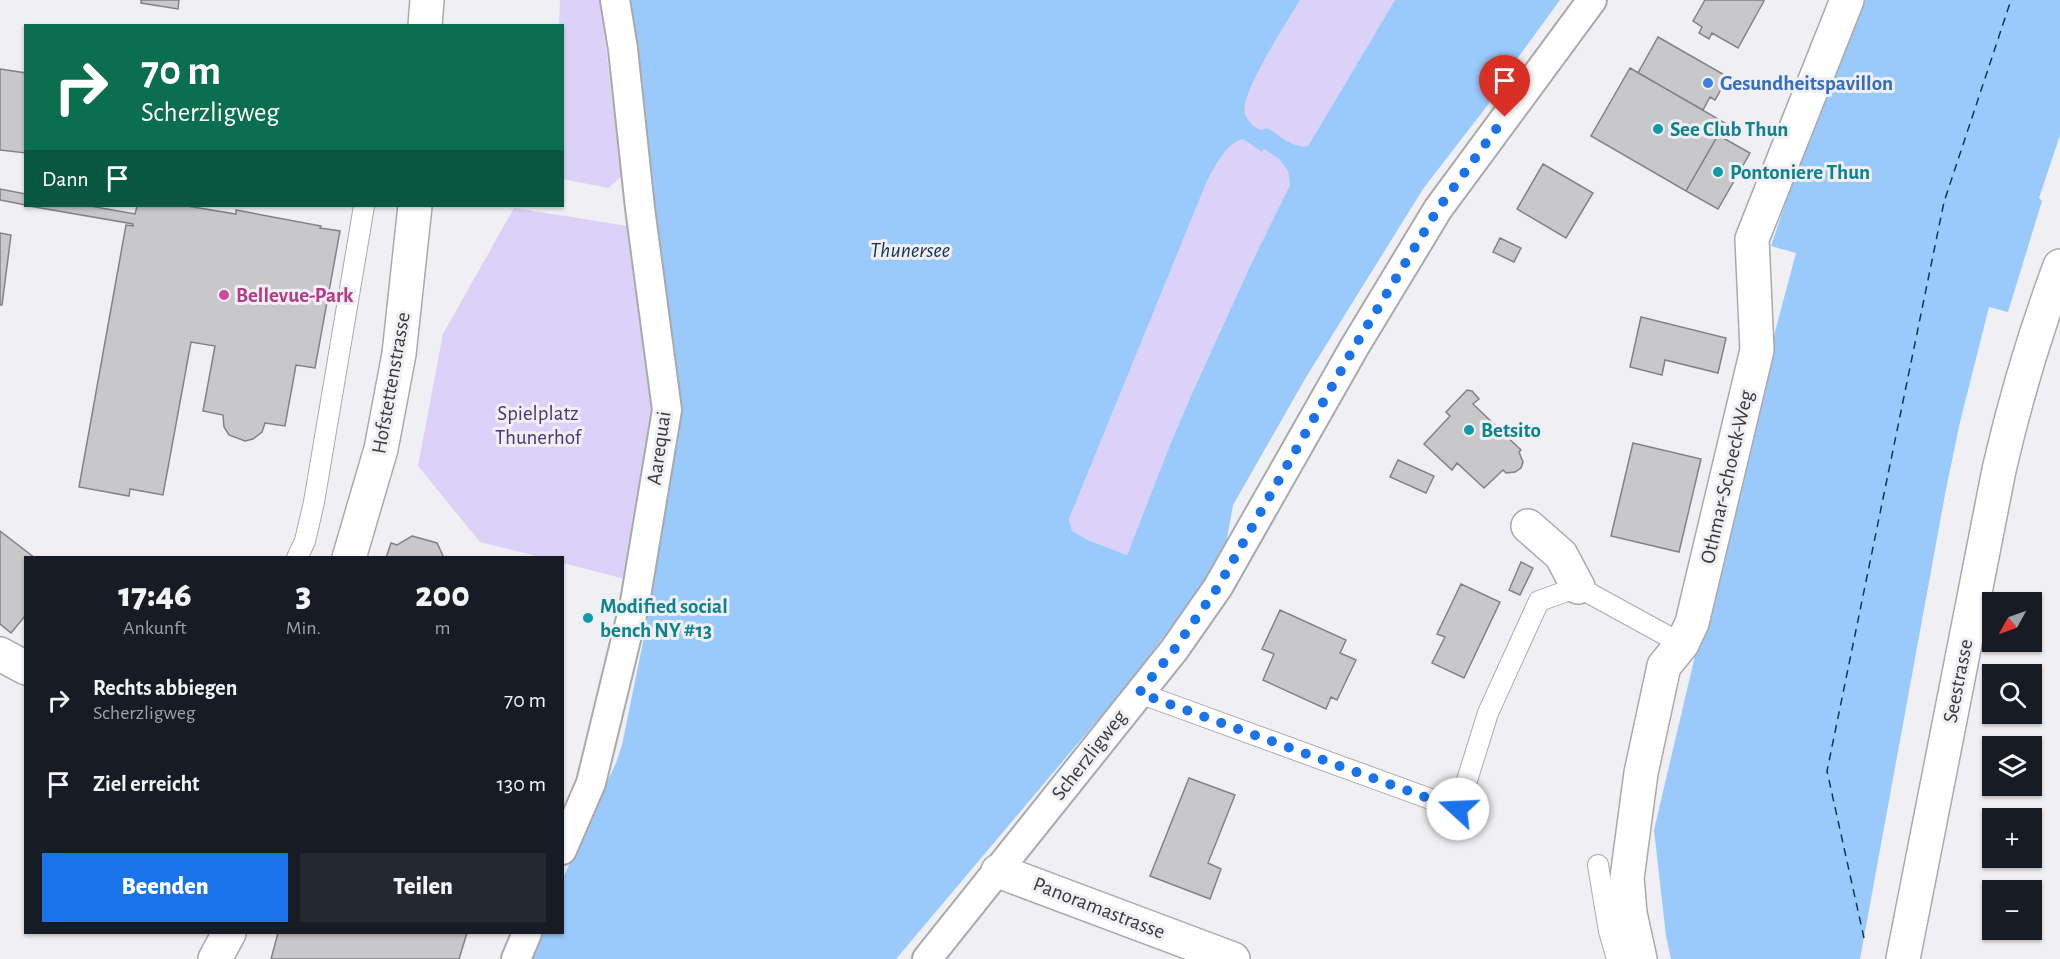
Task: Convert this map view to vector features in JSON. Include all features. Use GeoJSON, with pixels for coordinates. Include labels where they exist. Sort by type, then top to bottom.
{"type":"FeatureCollection","features":[{"type":"Feature","properties":{"kind":"street"},"geometry":{"type":"LineString","coordinates":[[425,24],[427,0]]}},
{"type":"Feature","properties":{"kind":"street","name":"Aarequai"},"geometry":{"type":"LineString","coordinates":[[564,845],[591,783],[635,602],[667,410],[615,0]]}},
{"type":"Feature","properties":{"kind":"street","name":"Scherzligweg"},"geometry":{"type":"LineString","coordinates":[[927,959],[1174,650],[1218,587],[1355,346],[1438,209],[1592,0]]}},
{"type":"Feature","properties":{"kind":"street","name":"Othmar-Schoeck-Weg"},"geometry":{"type":"LineString","coordinates":[[1640,959],[1630,913],[1627,878],[1641,773],[1664,666],[1682,644],[1692,623],[1757,350],[1752,239],[1847,0]]}},
{"type":"Feature","properties":{"kind":"street","name":"Hofstettenstrasse"},"geometry":{"type":"LineString","coordinates":[[350,556],[381,449],[397,364],[415,207]]}},
{"type":"Feature","properties":{"kind":"street","name":"Seestrasse"},"geometry":{"type":"LineString","coordinates":[[1903,959],[1999,470],[2017,394],[2039,321],[2060,266]]}},
{"type":"Feature","properties":{"kind":"street"},"geometry":{"type":"LineString","coordinates":[[1528,526],[1561,555],[1578,587]]}},
{"type":"Feature","properties":{"kind":"street"},"geometry":{"type":"LineString","coordinates":[[0,654],[24,667]]}},
{"type":"Feature","properties":{"kind":"street","name":"Panoramastrasse"},"geometry":{"type":"LineString","coordinates":[[998,870],[1233,959]]}},
{"type":"Feature","properties":{"kind":"street"},"geometry":{"type":"LineString","coordinates":[[215,959],[228,934]]}},
{"type":"Feature","properties":{"kind":"street"},"geometry":{"type":"LineString","coordinates":[[516,959],[527,934]]}},
{"type":"Feature","properties":{"kind":"lane"},"geometry":{"type":"LineString","coordinates":[[298,556],[306,541],[314,502],[364,207]]}},
{"type":"Feature","properties":{"kind":"lane"},"geometry":{"type":"LineString","coordinates":[[1139,693],[1458,809],[1488,713],[1539,601],[1578,587],[1682,644]]}},
{"type":"Feature","properties":{"kind":"lane"},"geometry":{"type":"LineString","coordinates":[[1598,865],[1609,931],[1617,959]]}},
{"type":"Feature","properties":{"kind":"green space"},"geometry":{"type":"Polygon","coordinates":[[[560,0],[600,0],[622,176],[608,188],[564,179],[564,24],[559,24],[560,0]]]}},
{"type":"Feature","properties":{"kind":"green space"},"geometry":{"type":"Polygon","coordinates":[[[1300,0],[1395,0],[1308,146],[1297,146],[1267,128],[1258,129],[1249,121],[1245,113],[1245,103],[1257,74],[1300,0]]]}},
{"type":"Feature","properties":{"kind":"green space"},"geometry":{"type":"Polygon","coordinates":[[[1243,139],[1279,159],[1288,171],[1290,185],[1194,389],[1127,555],[1090,541],[1072,531],[1069,519],[1207,181],[1226,150],[1243,139]]]}},
{"type":"Feature","properties":{"kind":"green space","name":"Spielplatz Thunerhof"},"geometry":{"type":"Polygon","coordinates":[[[514,208],[628,226],[652,410],[625,579],[564,563],[564,556],[536,556],[480,542],[418,466],[443,334],[514,208]]]}},
{"type":"Feature","properties":{"kind":"water","name":"Thunersee"},"geometry":{"type":"Polygon","coordinates":[[[626,0],[1300,0],[1257,74],[1245,103],[1245,113],[1249,121],[1258,129],[1267,128],[1292,143],[1308,146],[1395,0],[1560,0],[1511,67],[1500,89],[1423,189],[1305,379],[1233,505],[1224,555],[1133,678],[896,959],[525,959],[537,934],[564,934],[564,876],[616,763],[622,745],[644,637],[661,529],[626,0]],[[1243,139],[1231,145],[1207,181],[1069,519],[1072,531],[1090,541],[1127,555],[1194,389],[1290,185],[1288,171],[1279,159],[1264,149],[1262,152],[1243,139]]]}},
{"type":"Feature","properties":{"kind":"water"},"geometry":{"type":"Polygon","coordinates":[[[1861,0],[2060,0],[2060,135],[2039,198],[2042,201],[2008,312],[1989,307],[1960,422],[1860,959],[1671,959],[1666,936],[1654,830],[1743,452],[1796,253],[1771,246],[1800,159],[1861,0]]]}},
{"type":"Feature","properties":{"kind":"building"},"geometry":{"type":"Polygon","coordinates":[[[141,0],[179,0],[178,9],[141,3],[141,0]]]}},
{"type":"Feature","properties":{"kind":"building"},"geometry":{"type":"Polygon","coordinates":[[[1705,0],[1764,1],[1738,48],[1712,33],[1709,39],[1699,33],[1702,27],[1693,21],[1705,0]]]}},
{"type":"Feature","properties":{"kind":"building"},"geometry":{"type":"Polygon","coordinates":[[[1658,37],[1728,77],[1715,100],[1710,97],[1703,110],[1638,73],[1658,37]]]}},
{"type":"Feature","properties":{"kind":"building","name":"See Club Thun"},"geometry":{"type":"Polygon","coordinates":[[[1630,68],[1725,123],[1686,191],[1591,136],[1630,68]]]}},
{"type":"Feature","properties":{"kind":"building"},"geometry":{"type":"Polygon","coordinates":[[[0,69],[24,73],[24,153],[0,150],[0,69]]]}},
{"type":"Feature","properties":{"kind":"building","name":"Pontoniere Thun"},"geometry":{"type":"Polygon","coordinates":[[[1718,135],[1750,153],[1718,209],[1686,191],[1718,135]]]}},
{"type":"Feature","properties":{"kind":"building"},"geometry":{"type":"Polygon","coordinates":[[[1543,164],[1593,193],[1566,238],[1517,209],[1543,164]]]}},
{"type":"Feature","properties":{"kind":"building"},"geometry":{"type":"Polygon","coordinates":[[[0,189],[24,194],[24,205],[0,200],[0,189]]]}},
{"type":"Feature","properties":{"kind":"building"},"geometry":{"type":"Polygon","coordinates":[[[35,207],[96,207],[135,214],[137,207],[193,207],[236,214],[236,210],[340,231],[315,368],[296,365],[285,426],[265,423],[262,432],[253,439],[245,441],[229,435],[224,427],[223,415],[203,411],[215,346],[191,342],[163,495],[130,489],[129,496],[79,487],[126,225],[133,226],[133,224],[35,207]]]}},
{"type":"Feature","properties":{"kind":"building"},"geometry":{"type":"Polygon","coordinates":[[[0,233],[11,235],[2,305],[0,305],[0,233]]]}},
{"type":"Feature","properties":{"kind":"building"},"geometry":{"type":"Polygon","coordinates":[[[1500,238],[1521,248],[1514,262],[1493,252],[1500,238]]]}},
{"type":"Feature","properties":{"kind":"building"},"geometry":{"type":"Polygon","coordinates":[[[1641,317],[1726,338],[1718,373],[1665,360],[1662,375],[1630,367],[1641,317]]]}},
{"type":"Feature","properties":{"kind":"building","name":"Betsito"},"geometry":{"type":"Polygon","coordinates":[[[1467,390],[1472,391],[1479,399],[1473,404],[1521,450],[1519,452],[1523,462],[1521,468],[1515,472],[1506,473],[1503,470],[1484,488],[1457,463],[1452,470],[1424,444],[1450,416],[1446,412],[1467,390]]]}},
{"type":"Feature","properties":{"kind":"building"},"geometry":{"type":"Polygon","coordinates":[[[1633,443],[1701,459],[1679,552],[1611,536],[1633,443]]]}},
{"type":"Feature","properties":{"kind":"building"},"geometry":{"type":"Polygon","coordinates":[[[1398,460],[1434,476],[1426,493],[1390,477],[1398,460]]]}},
{"type":"Feature","properties":{"kind":"building"},"geometry":{"type":"Polygon","coordinates":[[[0,531],[32,556],[24,556],[24,617],[11,633],[0,624],[0,531]]]}},
{"type":"Feature","properties":{"kind":"building"},"geometry":{"type":"Polygon","coordinates":[[[412,536],[437,543],[443,556],[387,556],[391,543],[397,545],[412,536]]]}},
{"type":"Feature","properties":{"kind":"building"},"geometry":{"type":"Polygon","coordinates":[[[1521,562],[1533,568],[1520,595],[1509,590],[1521,562]]]}},
{"type":"Feature","properties":{"kind":"building"},"geometry":{"type":"Polygon","coordinates":[[[1461,584],[1500,602],[1464,678],[1432,663],[1445,637],[1437,634],[1461,584]]]}},
{"type":"Feature","properties":{"kind":"building"},"geometry":{"type":"Polygon","coordinates":[[[1280,610],[1346,640],[1340,653],[1356,660],[1337,700],[1331,697],[1326,709],[1263,680],[1274,654],[1262,649],[1280,610]]]}},
{"type":"Feature","properties":{"kind":"building"},"geometry":{"type":"Polygon","coordinates":[[[1189,778],[1235,795],[1208,863],[1221,869],[1210,899],[1150,876],[1189,778]]]}},
{"type":"Feature","properties":{"kind":"building"},"geometry":{"type":"Polygon","coordinates":[[[278,934],[467,934],[459,959],[271,959],[278,934]]]}},
{"type":"Feature","properties":{"kind":"ferry route"},"geometry":{"type":"LineString","coordinates":[[1864,938],[1827,771],[1944,202],[2011,0]]}},
{"type":"Feature","properties":{"kind":"place","name":"Gesundheitspavillon"},"geometry":{"type":"Point","coordinates":[1708,83]}},
{"type":"Feature","properties":{"kind":"place","name":"See Club Thun"},"geometry":{"type":"Point","coordinates":[1658,129]}},
{"type":"Feature","properties":{"kind":"place","name":"Pontoniere Thun"},"geometry":{"type":"Point","coordinates":[1718,172]}},
{"type":"Feature","properties":{"kind":"place","name":"Bellevue-Park"},"geometry":{"type":"Point","coordinates":[224,295]}},
{"type":"Feature","properties":{"kind":"place","name":"Betsito"},"geometry":{"type":"Point","coordinates":[1469,430]}},
{"type":"Feature","properties":{"kind":"place","name":"Modified social bench NY #13"},"geometry":{"type":"Point","coordinates":[588,618]}},
{"type":"Feature","properties":{"kind":"route"},"geometry":{"type":"LineString","coordinates":[[1458,809],[1139,693],[1174,650],[1218,587],[1355,346],[1438,209],[1505,117]]}}]}
